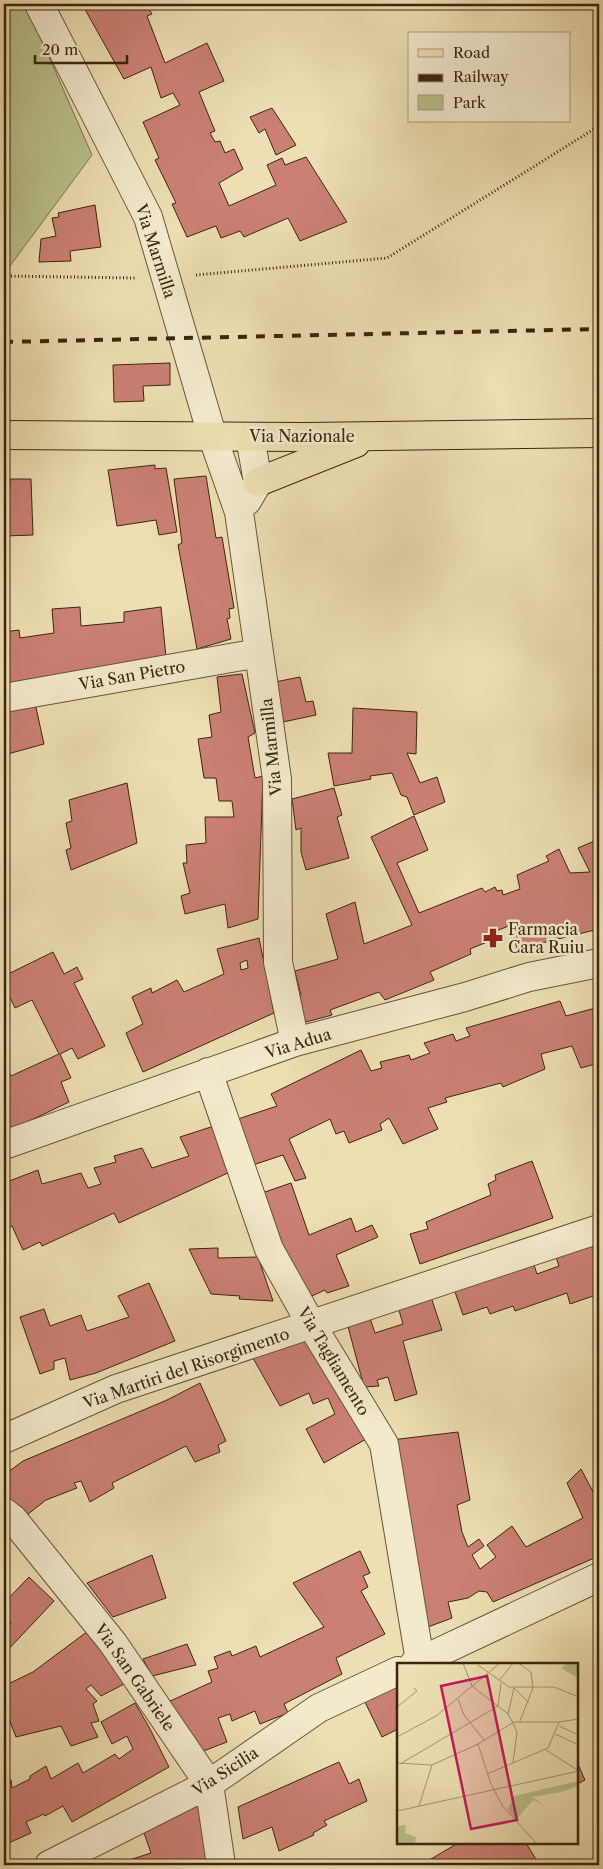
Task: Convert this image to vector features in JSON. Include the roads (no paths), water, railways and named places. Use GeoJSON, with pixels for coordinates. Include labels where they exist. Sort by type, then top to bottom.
{"type":"FeatureCollection","features":[{"type":"Feature","properties":{"kind":"main road","name":"Via Nazionale"},"geometry":{"type":"LineString","coordinates":[[4,434],[374,437],[599,433]]}},
{"type":"Feature","properties":{"kind":"main road"},"geometry":{"type":"LineString","coordinates":[[258,482],[336,450],[374,437]]}},
{"type":"Feature","properties":{"kind":"street","name":"Via Marmilla"},"geometry":{"type":"LineString","coordinates":[[38,4],[148,217],[212,435],[239,512],[277,778],[278,962],[295,1042]]}},
{"type":"Feature","properties":{"kind":"street"},"geometry":{"type":"LineString","coordinates":[[239,512],[258,482],[250,436]]}},
{"type":"Feature","properties":{"kind":"street","name":"Via San Pietro"},"geometry":{"type":"LineString","coordinates":[[4,698],[259,653]]}},
{"type":"Feature","properties":{"kind":"street","name":"Via Adua"},"geometry":{"type":"LineString","coordinates":[[4,1145],[295,1042],[465,997],[529,977],[599,963]]}},
{"type":"Feature","properties":{"kind":"street","name":"Via Tagliamento"},"geometry":{"type":"LineString","coordinates":[[208,1072],[269,1249],[311,1324],[384,1444],[411,1663]]}},
{"type":"Feature","properties":{"kind":"street","name":"Via Martiri del Risorgimento"},"geometry":{"type":"LineString","coordinates":[[4,1439],[116,1390],[599,1229]]}},
{"type":"Feature","properties":{"kind":"street","name":"Via San Gabriele"},"geometry":{"type":"LineString","coordinates":[[4,1512],[14,1519],[114,1643],[209,1784],[221,1865]]}},
{"type":"Feature","properties":{"kind":"street","name":"Via Sicilia"},"geometry":{"type":"LineString","coordinates":[[415,1663],[599,1577]]}},
{"type":"Feature","properties":{"kind":"street","name":"Via Sicilia"},"geometry":{"type":"LineString","coordinates":[[49,1865],[209,1784],[320,1708],[397,1672]]}},
{"type":"Feature","properties":{"kind":"railway"},"geometry":{"type":"LineString","coordinates":[[4,342],[599,329]]}},
{"type":"Feature","properties":{"kind":"place","name":"Farmacia Cara Ruiu"},"geometry":{"type":"Point","coordinates":[493,938]}}]}
